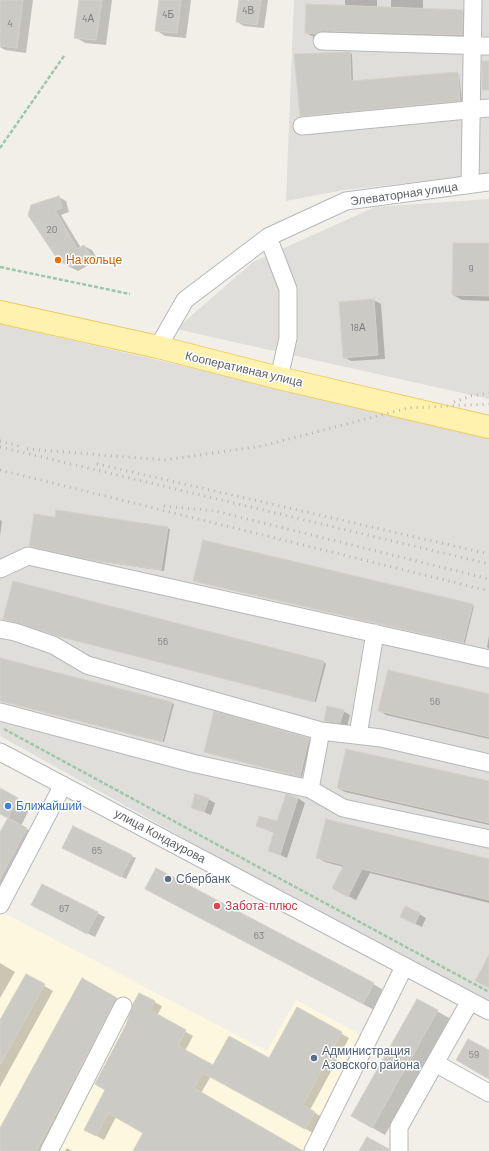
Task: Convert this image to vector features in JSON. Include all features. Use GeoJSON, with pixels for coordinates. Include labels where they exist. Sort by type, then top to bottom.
{"type":"FeatureCollection","features":[{"type":"Feature","properties":{"kind":"main road","name":"Кооперативная улица"},"geometry":{"type":"LineString","coordinates":[[0,312],[158,347],[279,378],[489,426]]}},
{"type":"Feature","properties":{"kind":"street"},"geometry":{"type":"LineString","coordinates":[[470,184],[471,45],[473,0]]}},
{"type":"Feature","properties":{"kind":"street"},"geometry":{"type":"LineString","coordinates":[[322,41],[489,46]]}},
{"type":"Feature","properties":{"kind":"street"},"geometry":{"type":"LineString","coordinates":[[302,126],[470,108],[489,108]]}},
{"type":"Feature","properties":{"kind":"street","name":"Элеваторная улица"},"geometry":{"type":"LineString","coordinates":[[158,347],[185,300],[268,237],[346,201],[489,182]]}},
{"type":"Feature","properties":{"kind":"street"},"geometry":{"type":"LineString","coordinates":[[268,237],[288,289],[288,338],[279,378]]}},
{"type":"Feature","properties":{"kind":"street"},"geometry":{"type":"LineString","coordinates":[[0,569],[28,556],[489,659]]}},
{"type":"Feature","properties":{"kind":"street"},"geometry":{"type":"LineString","coordinates":[[0,629],[15,632],[53,645],[87,665],[321,731],[381,738],[489,763]]}},
{"type":"Feature","properties":{"kind":"street"},"geometry":{"type":"LineString","coordinates":[[358,735],[375,633]]}},
{"type":"Feature","properties":{"kind":"street"},"geometry":{"type":"LineString","coordinates":[[0,712],[192,763],[310,789],[343,808],[489,839]]}},
{"type":"Feature","properties":{"kind":"street"},"geometry":{"type":"LineString","coordinates":[[310,789],[321,731]]}},
{"type":"Feature","properties":{"kind":"street","name":"улица Кондаурова"},"geometry":{"type":"LineString","coordinates":[[0,752],[489,1011]]}},
{"type":"Feature","properties":{"kind":"street"},"geometry":{"type":"LineString","coordinates":[[0,905],[63,785]]}},
{"type":"Feature","properties":{"kind":"street"},"geometry":{"type":"LineString","coordinates":[[313,1151],[404,967]]}},
{"type":"Feature","properties":{"kind":"street"},"geometry":{"type":"LineString","coordinates":[[399,1151],[399,1127],[470,1001]]}},
{"type":"Feature","properties":{"kind":"street"},"geometry":{"type":"LineString","coordinates":[[49,1151],[123,1006]]}},
{"type":"Feature","properties":{"kind":"street"},"geometry":{"type":"LineString","coordinates":[[435,1063],[489,1093]]}},
{"type":"Feature","properties":{"kind":"path"},"geometry":{"type":"LineString","coordinates":[[0,148],[64,56]]}},
{"type":"Feature","properties":{"kind":"path"},"geometry":{"type":"LineString","coordinates":[[0,267],[130,294]]}},
{"type":"Feature","properties":{"kind":"path"},"geometry":{"type":"LineString","coordinates":[[0,727],[489,992]]}},
{"type":"Feature","properties":{"kind":"shaded area"},"geometry":{"type":"Polygon","coordinates":[[[294,0],[489,0],[489,174],[344,190],[286,201],[294,0]]]}},
{"type":"Feature","properties":{"kind":"shaded area"},"geometry":{"type":"Polygon","coordinates":[[[489,199],[489,399],[176,329],[253,262],[375,207],[489,199]]]}},
{"type":"Feature","properties":{"kind":"shaded area"},"geometry":{"type":"Polygon","coordinates":[[[0,324],[489,436],[489,1001],[268,885],[0,736],[0,324]]]}},
{"type":"Feature","properties":{"kind":"shaded area"},"geometry":{"type":"Polygon","coordinates":[[[0,911],[267,1051],[296,1000],[359,1034],[304,1151],[0,1151],[0,911]]]}},
{"type":"Feature","properties":{"kind":"building"},"geometry":{"type":"Polygon","coordinates":[[[0,0],[23,0],[17,48],[0,46],[0,0]]]}},
{"type":"Feature","properties":{"kind":"building"},"geometry":{"type":"Polygon","coordinates":[[[79,0],[102,0],[96,40],[74,38],[79,0]]]}},
{"type":"Feature","properties":{"kind":"building"},"geometry":{"type":"Polygon","coordinates":[[[159,0],[181,0],[177,33],[155,31],[159,0]]]}},
{"type":"Feature","properties":{"kind":"building"},"geometry":{"type":"Polygon","coordinates":[[[239,0],[261,0],[257,25],[236,22],[239,0]]]}},
{"type":"Feature","properties":{"kind":"building"},"geometry":{"type":"Polygon","coordinates":[[[306,4],[463,10],[462,35],[322,31],[316,34],[305,33],[306,4]]]}},
{"type":"Feature","properties":{"kind":"building"},"geometry":{"type":"Polygon","coordinates":[[[350,52],[351,81],[458,72],[460,101],[300,116],[294,54],[350,52]]]}},
{"type":"Feature","properties":{"kind":"building"},"geometry":{"type":"Polygon","coordinates":[[[482,61],[489,61],[489,90],[482,90],[482,61]]]}},
{"type":"Feature","properties":{"kind":"building"},"geometry":{"type":"Polygon","coordinates":[[[59,196],[62,208],[55,210],[77,249],[84,245],[91,256],[70,267],[58,260],[28,215],[31,205],[59,196]]]}},
{"type":"Feature","properties":{"kind":"building"},"geometry":{"type":"Polygon","coordinates":[[[453,243],[489,243],[489,296],[452,295],[453,243]]]}},
{"type":"Feature","properties":{"kind":"building"},"geometry":{"type":"Polygon","coordinates":[[[374,299],[378,355],[343,358],[339,302],[374,299]]]}},
{"type":"Feature","properties":{"kind":"building"},"geometry":{"type":"Polygon","coordinates":[[[56,510],[168,527],[161,570],[81,558],[29,546],[34,514],[55,517],[56,510]]]}},
{"type":"Feature","properties":{"kind":"building"},"geometry":{"type":"Polygon","coordinates":[[[203,540],[473,604],[463,643],[193,581],[203,540]]]}},
{"type":"Feature","properties":{"kind":"building"},"geometry":{"type":"Polygon","coordinates":[[[13,581],[324,661],[314,702],[58,636],[3,619],[13,581]]]}},
{"type":"Feature","properties":{"kind":"building"},"geometry":{"type":"Polygon","coordinates":[[[0,658],[172,702],[162,742],[0,701],[0,658]]]}},
{"type":"Feature","properties":{"kind":"building"},"geometry":{"type":"Polygon","coordinates":[[[388,670],[489,694],[489,737],[378,711],[388,670]]]}},
{"type":"Feature","properties":{"kind":"building"},"geometry":{"type":"Polygon","coordinates":[[[327,706],[344,710],[340,723],[324,721],[327,706]]]}},
{"type":"Feature","properties":{"kind":"building"},"geometry":{"type":"Polygon","coordinates":[[[214,711],[309,738],[300,777],[204,752],[214,711]]]}},
{"type":"Feature","properties":{"kind":"building"},"geometry":{"type":"Polygon","coordinates":[[[346,749],[489,781],[489,823],[337,788],[346,749]]]}},
{"type":"Feature","properties":{"kind":"building"},"geometry":{"type":"Polygon","coordinates":[[[0,788],[18,798],[8,818],[0,814],[0,788]]]}},
{"type":"Feature","properties":{"kind":"building"},"geometry":{"type":"Polygon","coordinates":[[[195,794],[209,798],[204,812],[191,808],[195,794]]]}},
{"type":"Feature","properties":{"kind":"building"},"geometry":{"type":"Polygon","coordinates":[[[286,794],[298,798],[280,855],[268,851],[274,832],[256,826],[259,816],[277,821],[286,794]]]}},
{"type":"Feature","properties":{"kind":"building"},"geometry":{"type":"Polygon","coordinates":[[[8,818],[27,828],[0,879],[0,832],[8,818]]]}},
{"type":"Feature","properties":{"kind":"building"},"geometry":{"type":"Polygon","coordinates":[[[326,819],[489,859],[489,900],[362,869],[348,897],[332,888],[344,865],[316,858],[326,819]]]}},
{"type":"Feature","properties":{"kind":"building"},"geometry":{"type":"Polygon","coordinates":[[[73,826],[132,855],[121,877],[62,848],[73,826]]]}},
{"type":"Feature","properties":{"kind":"building"},"geometry":{"type":"Polygon","coordinates":[[[156,868],[374,983],[363,1004],[145,889],[156,868]]]}},
{"type":"Feature","properties":{"kind":"building"},"geometry":{"type":"Polygon","coordinates":[[[42,884],[98,912],[87,934],[31,905],[42,884]]]}},
{"type":"Feature","properties":{"kind":"building"},"geometry":{"type":"Polygon","coordinates":[[[405,906],[420,913],[415,924],[400,917],[405,906]]]}},
{"type":"Feature","properties":{"kind":"building"},"geometry":{"type":"Polygon","coordinates":[[[489,955],[489,988],[475,981],[489,955]]]}},
{"type":"Feature","properties":{"kind":"building"},"geometry":{"type":"Polygon","coordinates":[[[26,974],[45,984],[0,1065],[0,1020],[26,974]]]}},
{"type":"Feature","properties":{"kind":"building"},"geometry":{"type":"Polygon","coordinates":[[[82,978],[117,998],[36,1151],[0,1151],[0,1128],[82,978]]]}},
{"type":"Feature","properties":{"kind":"building"},"geometry":{"type":"Polygon","coordinates":[[[139,993],[155,1001],[150,1010],[186,1030],[178,1046],[213,1065],[229,1036],[269,1058],[297,1007],[342,1032],[303,1105],[315,1112],[305,1129],[203,1073],[194,1088],[303,1151],[133,1151],[143,1133],[108,1113],[96,1136],[84,1130],[105,1090],[95,1084],[126,1025],[133,1004],[139,993]]]}},
{"type":"Feature","properties":{"kind":"building"},"geometry":{"type":"Polygon","coordinates":[[[417,999],[438,1010],[372,1128],[351,1116],[417,999]]]}},
{"type":"Feature","properties":{"kind":"building"},"geometry":{"type":"Polygon","coordinates":[[[468,1039],[489,1050],[489,1079],[456,1060],[468,1039]]]}},
{"type":"Feature","properties":{"kind":"building"},"geometry":{"type":"Polygon","coordinates":[[[367,1137],[389,1149],[389,1151],[359,1151],[367,1137]]]}},
{"type":"Feature","properties":{"kind":"railway"},"geometry":{"type":"LineString","coordinates":[[454,402],[471,396],[489,393]]}},
{"type":"Feature","properties":{"kind":"railway"},"geometry":{"type":"LineString","coordinates":[[27,449],[165,460],[262,446],[408,408],[489,404]]}},
{"type":"Feature","properties":{"kind":"railway"},"geometry":{"type":"LineString","coordinates":[[0,441],[19,446]]}},
{"type":"Feature","properties":{"kind":"railway"},"geometry":{"type":"LineString","coordinates":[[0,447],[489,564]]}},
{"type":"Feature","properties":{"kind":"railway"},"geometry":{"type":"LineString","coordinates":[[97,464],[489,554]]}},
{"type":"Feature","properties":{"kind":"railway"},"geometry":{"type":"LineString","coordinates":[[0,470],[489,591]]}},
{"type":"Feature","properties":{"kind":"railway"},"geometry":{"type":"LineString","coordinates":[[164,506],[215,511],[489,579]]}},
{"type":"Feature","properties":{"kind":"place","name":"На кольце"},"geometry":{"type":"Point","coordinates":[58,260]}},
{"type":"Feature","properties":{"kind":"place","name":"Ближайший"},"geometry":{"type":"Point","coordinates":[8,806]}},
{"type":"Feature","properties":{"kind":"place","name":"Сбербанк"},"geometry":{"type":"Point","coordinates":[168,879]}},
{"type":"Feature","properties":{"kind":"place","name":"Забота-плюс"},"geometry":{"type":"Point","coordinates":[217,906]}},
{"type":"Feature","properties":{"kind":"place","name":"Администрация Азовского района"},"geometry":{"type":"Point","coordinates":[314,1058]}}]}
